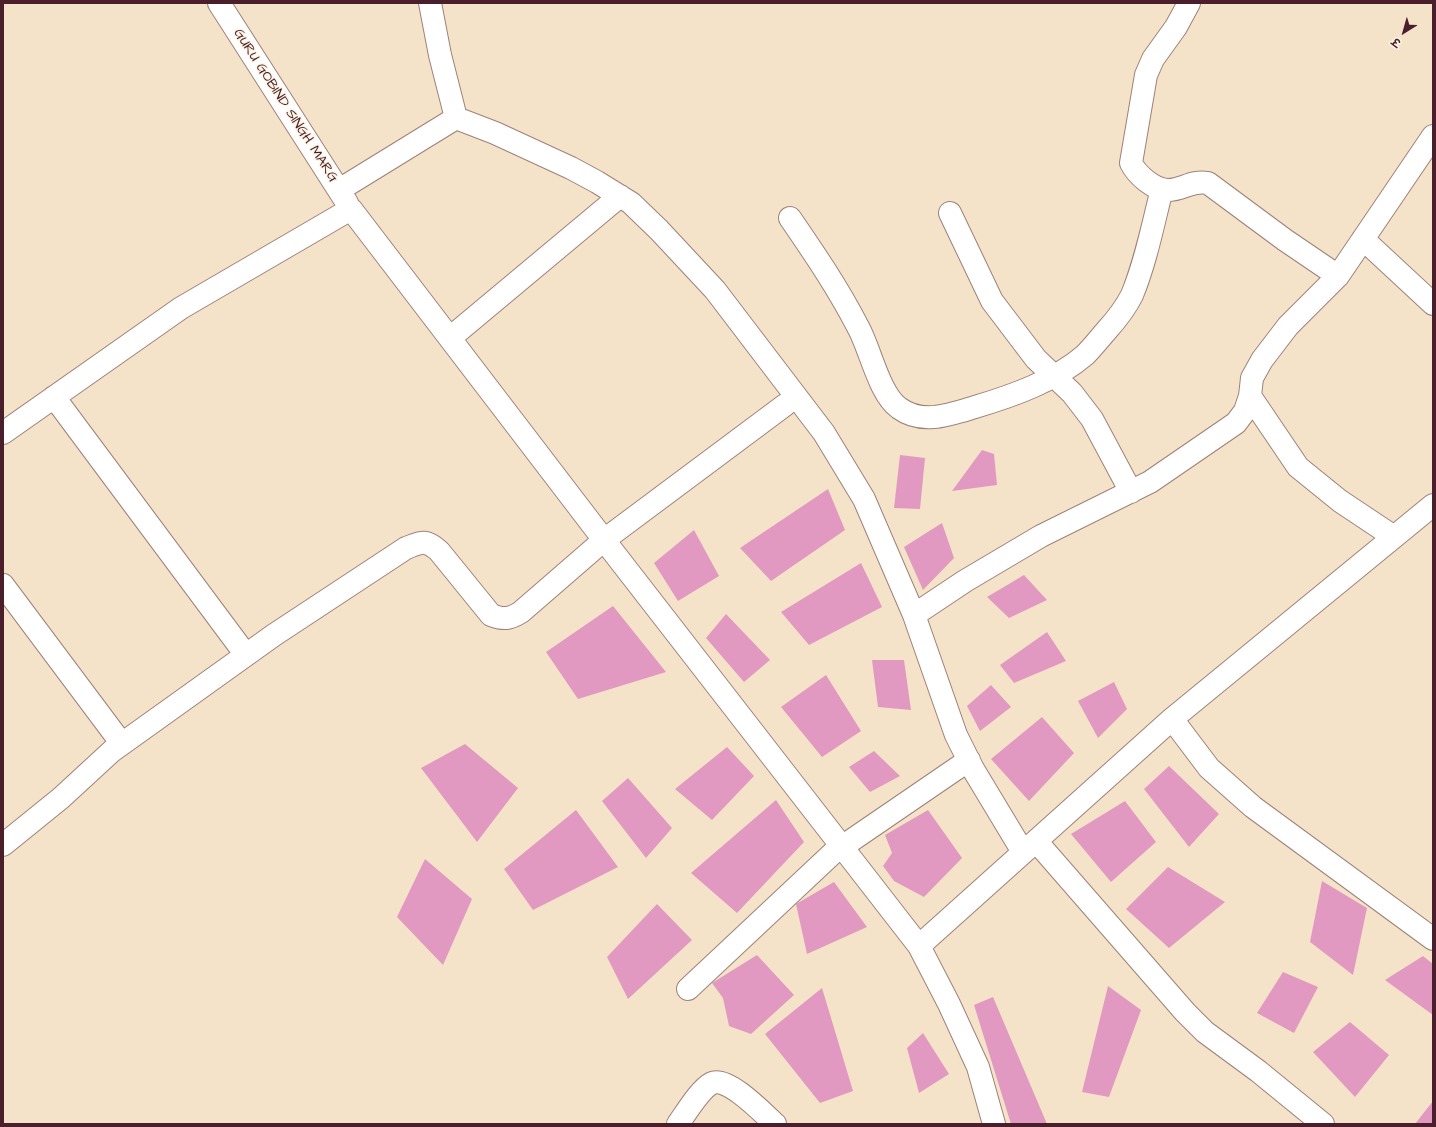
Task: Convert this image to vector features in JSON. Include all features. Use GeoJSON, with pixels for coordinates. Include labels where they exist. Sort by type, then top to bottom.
{"type":"FeatureCollection","features":[{"type":"Feature","properties":{"kind":"street","name":"GURU GOBIND SINGH MARG"},"geometry":{"type":"LineString","coordinates":[[219,3],[351,209],[604,540],[919,946],[949,1004],[978,1067],[994,1124]]}},
{"type":"Feature","properties":{"kind":"street"},"geometry":{"type":"LineString","coordinates":[[430,3],[440,55],[456,118]]}},
{"type":"Feature","properties":{"kind":"street"},"geometry":{"type":"LineString","coordinates":[[1189,3],[1176,27],[1153,59],[1146,76],[1131,163],[1137,174],[1162,189],[1173,189],[1200,182],[1208,183],[1220,190],[1285,240],[1338,276]]}},
{"type":"Feature","properties":{"kind":"street"},"geometry":{"type":"LineString","coordinates":[[339,190],[456,118]]}},
{"type":"Feature","properties":{"kind":"street"},"geometry":{"type":"LineString","coordinates":[[456,118],[496,133],[571,168],[631,203],[659,230],[715,290],[824,433],[864,499],[914,615],[956,735],[968,760],[1030,846],[1205,1032],[1258,1071],[1322,1124]]}},
{"type":"Feature","properties":{"kind":"street"},"geometry":{"type":"LineString","coordinates":[[914,615],[965,581],[1041,536],[1150,482],[1236,424],[1241,418],[1250,396],[1252,378],[1262,360],[1288,326],[1338,276],[1433,136]]}},
{"type":"Feature","properties":{"kind":"street"},"geometry":{"type":"LineString","coordinates":[[790,218],[827,272],[859,327],[883,387],[898,407],[914,417],[925,419],[954,414],[1001,399],[1054,375],[1084,355],[1114,322],[1131,296],[1145,259],[1162,189]]}},
{"type":"Feature","properties":{"kind":"street"},"geometry":{"type":"LineString","coordinates":[[450,338],[620,196]]}},
{"type":"Feature","properties":{"kind":"street"},"geometry":{"type":"LineString","coordinates":[[3,433],[181,308],[351,209]]}},
{"type":"Feature","properties":{"kind":"street"},"geometry":{"type":"LineString","coordinates":[[950,213],[992,301],[1036,359],[1072,393],[1092,419],[1131,492]]}},
{"type":"Feature","properties":{"kind":"street"},"geometry":{"type":"LineString","coordinates":[[1363,239],[1433,304]]}},
{"type":"Feature","properties":{"kind":"street"},"geometry":{"type":"LineString","coordinates":[[1250,396],[1298,467],[1340,501],[1394,537]]}},
{"type":"Feature","properties":{"kind":"street"},"geometry":{"type":"LineString","coordinates":[[54,397],[246,655]]}},
{"type":"Feature","properties":{"kind":"street"},"geometry":{"type":"LineString","coordinates":[[4,842],[61,798],[122,744],[246,655],[406,548],[423,542],[431,544],[439,551],[491,615],[500,618],[510,618],[521,612],[604,540],[785,405]]}},
{"type":"Feature","properties":{"kind":"street"},"geometry":{"type":"LineString","coordinates":[[919,946],[1172,719],[1394,537],[1431,511]]}},
{"type":"Feature","properties":{"kind":"street"},"geometry":{"type":"LineString","coordinates":[[3,585],[122,744]]}},
{"type":"Feature","properties":{"kind":"street"},"geometry":{"type":"LineString","coordinates":[[1172,719],[1209,768],[1228,787],[1253,807],[1429,929]]}},
{"type":"Feature","properties":{"kind":"street"},"geometry":{"type":"LineString","coordinates":[[688,989],[833,854],[968,760]]}},
{"type":"Feature","properties":{"kind":"street"},"geometry":{"type":"LineString","coordinates":[[678,1124],[702,1092],[712,1083],[721,1082],[731,1086],[776,1124]]}},
{"type":"Feature","properties":{"kind":"building"},"geometry":{"type":"Polygon","coordinates":[[[982,450],[994,454],[997,485],[952,491],[982,450]]]}},
{"type":"Feature","properties":{"kind":"building"},"geometry":{"type":"Polygon","coordinates":[[[900,455],[925,458],[920,509],[894,508],[900,455]]]}},
{"type":"Feature","properties":{"kind":"building"},"geometry":{"type":"Polygon","coordinates":[[[828,489],[845,530],[771,581],[740,548],[828,489]]]}},
{"type":"Feature","properties":{"kind":"building"},"geometry":{"type":"Polygon","coordinates":[[[942,523],[954,558],[923,590],[904,547],[942,523]]]}},
{"type":"Feature","properties":{"kind":"building"},"geometry":{"type":"Polygon","coordinates":[[[694,530],[719,576],[678,601],[654,563],[694,530]]]}},
{"type":"Feature","properties":{"kind":"building"},"geometry":{"type":"Polygon","coordinates":[[[861,563],[882,607],[809,645],[781,612],[861,563]]]}},
{"type":"Feature","properties":{"kind":"building"},"geometry":{"type":"Polygon","coordinates":[[[1024,575],[1047,600],[1009,618],[987,597],[1024,575]]]}},
{"type":"Feature","properties":{"kind":"building"},"geometry":{"type":"Polygon","coordinates":[[[613,606],[666,672],[578,699],[546,652],[613,606]]]}},
{"type":"Feature","properties":{"kind":"building"},"geometry":{"type":"Polygon","coordinates":[[[726,614],[770,660],[744,682],[706,638],[726,614]]]}},
{"type":"Feature","properties":{"kind":"building"},"geometry":{"type":"Polygon","coordinates":[[[1047,632],[1066,661],[1014,683],[1000,665],[1047,632]]]}},
{"type":"Feature","properties":{"kind":"building"},"geometry":{"type":"Polygon","coordinates":[[[872,660],[904,660],[911,710],[878,707],[872,660]]]}},
{"type":"Feature","properties":{"kind":"building"},"geometry":{"type":"Polygon","coordinates":[[[826,675],[861,731],[822,757],[781,707],[826,675]]]}},
{"type":"Feature","properties":{"kind":"building"},"geometry":{"type":"Polygon","coordinates":[[[1114,682],[1127,709],[1098,738],[1078,701],[1114,682]]]}},
{"type":"Feature","properties":{"kind":"building"},"geometry":{"type":"Polygon","coordinates":[[[991,685],[1011,707],[980,731],[967,706],[991,685]]]}},
{"type":"Feature","properties":{"kind":"building"},"geometry":{"type":"Polygon","coordinates":[[[1042,717],[1074,753],[1029,801],[991,759],[1042,717]]]}},
{"type":"Feature","properties":{"kind":"building"},"geometry":{"type":"Polygon","coordinates":[[[465,744],[518,788],[477,842],[421,768],[465,744]]]}},
{"type":"Feature","properties":{"kind":"building"},"geometry":{"type":"Polygon","coordinates":[[[727,747],[754,776],[712,820],[675,789],[727,747]]]}},
{"type":"Feature","properties":{"kind":"building"},"geometry":{"type":"Polygon","coordinates":[[[874,751],[900,776],[870,792],[849,767],[874,751]]]}},
{"type":"Feature","properties":{"kind":"building"},"geometry":{"type":"Polygon","coordinates":[[[1169,766],[1219,814],[1189,847],[1144,789],[1169,766]]]}},
{"type":"Feature","properties":{"kind":"building"},"geometry":{"type":"Polygon","coordinates":[[[628,778],[672,828],[646,858],[602,801],[628,778]]]}},
{"type":"Feature","properties":{"kind":"building"},"geometry":{"type":"Polygon","coordinates":[[[776,800],[804,842],[737,913],[691,873],[776,800]]]}},
{"type":"Feature","properties":{"kind":"building"},"geometry":{"type":"Polygon","coordinates":[[[1125,801],[1156,842],[1111,882],[1071,834],[1125,801]]]}},
{"type":"Feature","properties":{"kind":"building"},"geometry":{"type":"Polygon","coordinates":[[[576,810],[618,867],[533,910],[504,869],[576,810]]]}},
{"type":"Feature","properties":{"kind":"building"},"geometry":{"type":"Polygon","coordinates":[[[928,810],[962,858],[924,897],[894,881],[883,866],[892,853],[885,835],[928,810]]]}},
{"type":"Feature","properties":{"kind":"building"},"geometry":{"type":"Polygon","coordinates":[[[425,859],[472,899],[443,965],[397,917],[425,859]]]}},
{"type":"Feature","properties":{"kind":"building"},"geometry":{"type":"Polygon","coordinates":[[[1168,867],[1225,902],[1169,948],[1126,909],[1168,867]]]}},
{"type":"Feature","properties":{"kind":"building"},"geometry":{"type":"Polygon","coordinates":[[[1322,881],[1367,908],[1353,975],[1310,942],[1322,881]]]}},
{"type":"Feature","properties":{"kind":"building"},"geometry":{"type":"Polygon","coordinates":[[[834,882],[867,927],[807,954],[796,904],[834,882]]]}},
{"type":"Feature","properties":{"kind":"building"},"geometry":{"type":"Polygon","coordinates":[[[657,904],[692,940],[628,999],[607,957],[657,904]]]}},
{"type":"Feature","properties":{"kind":"building"},"geometry":{"type":"Polygon","coordinates":[[[757,955],[794,995],[751,1034],[729,1026],[723,998],[712,983],[757,955]]]}},
{"type":"Feature","properties":{"kind":"building"},"geometry":{"type":"Polygon","coordinates":[[[1423,956],[1433,964],[1433,1015],[1385,980],[1423,956]]]}},
{"type":"Feature","properties":{"kind":"building"},"geometry":{"type":"Polygon","coordinates":[[[1283,972],[1318,987],[1294,1033],[1257,1013],[1283,972]]]}},
{"type":"Feature","properties":{"kind":"building"},"geometry":{"type":"Polygon","coordinates":[[[1108,986],[1141,1010],[1109,1097],[1082,1092],[1108,986]]]}},
{"type":"Feature","properties":{"kind":"building"},"geometry":{"type":"Polygon","coordinates":[[[822,988],[853,1091],[820,1103],[765,1034],[822,988]]]}},
{"type":"Feature","properties":{"kind":"building"},"geometry":{"type":"Polygon","coordinates":[[[993,997],[1047,1124],[1011,1124],[974,1005],[993,997]]]}},
{"type":"Feature","properties":{"kind":"building"},"geometry":{"type":"Polygon","coordinates":[[[1350,1022],[1389,1055],[1355,1097],[1313,1052],[1350,1022]]]}},
{"type":"Feature","properties":{"kind":"building"},"geometry":{"type":"Polygon","coordinates":[[[923,1033],[949,1074],[919,1093],[907,1048],[923,1033]]]}},
{"type":"Feature","properties":{"kind":"building"},"geometry":{"type":"Polygon","coordinates":[[[1433,1101],[1433,1124],[1415,1124],[1433,1101]]]}}]}
